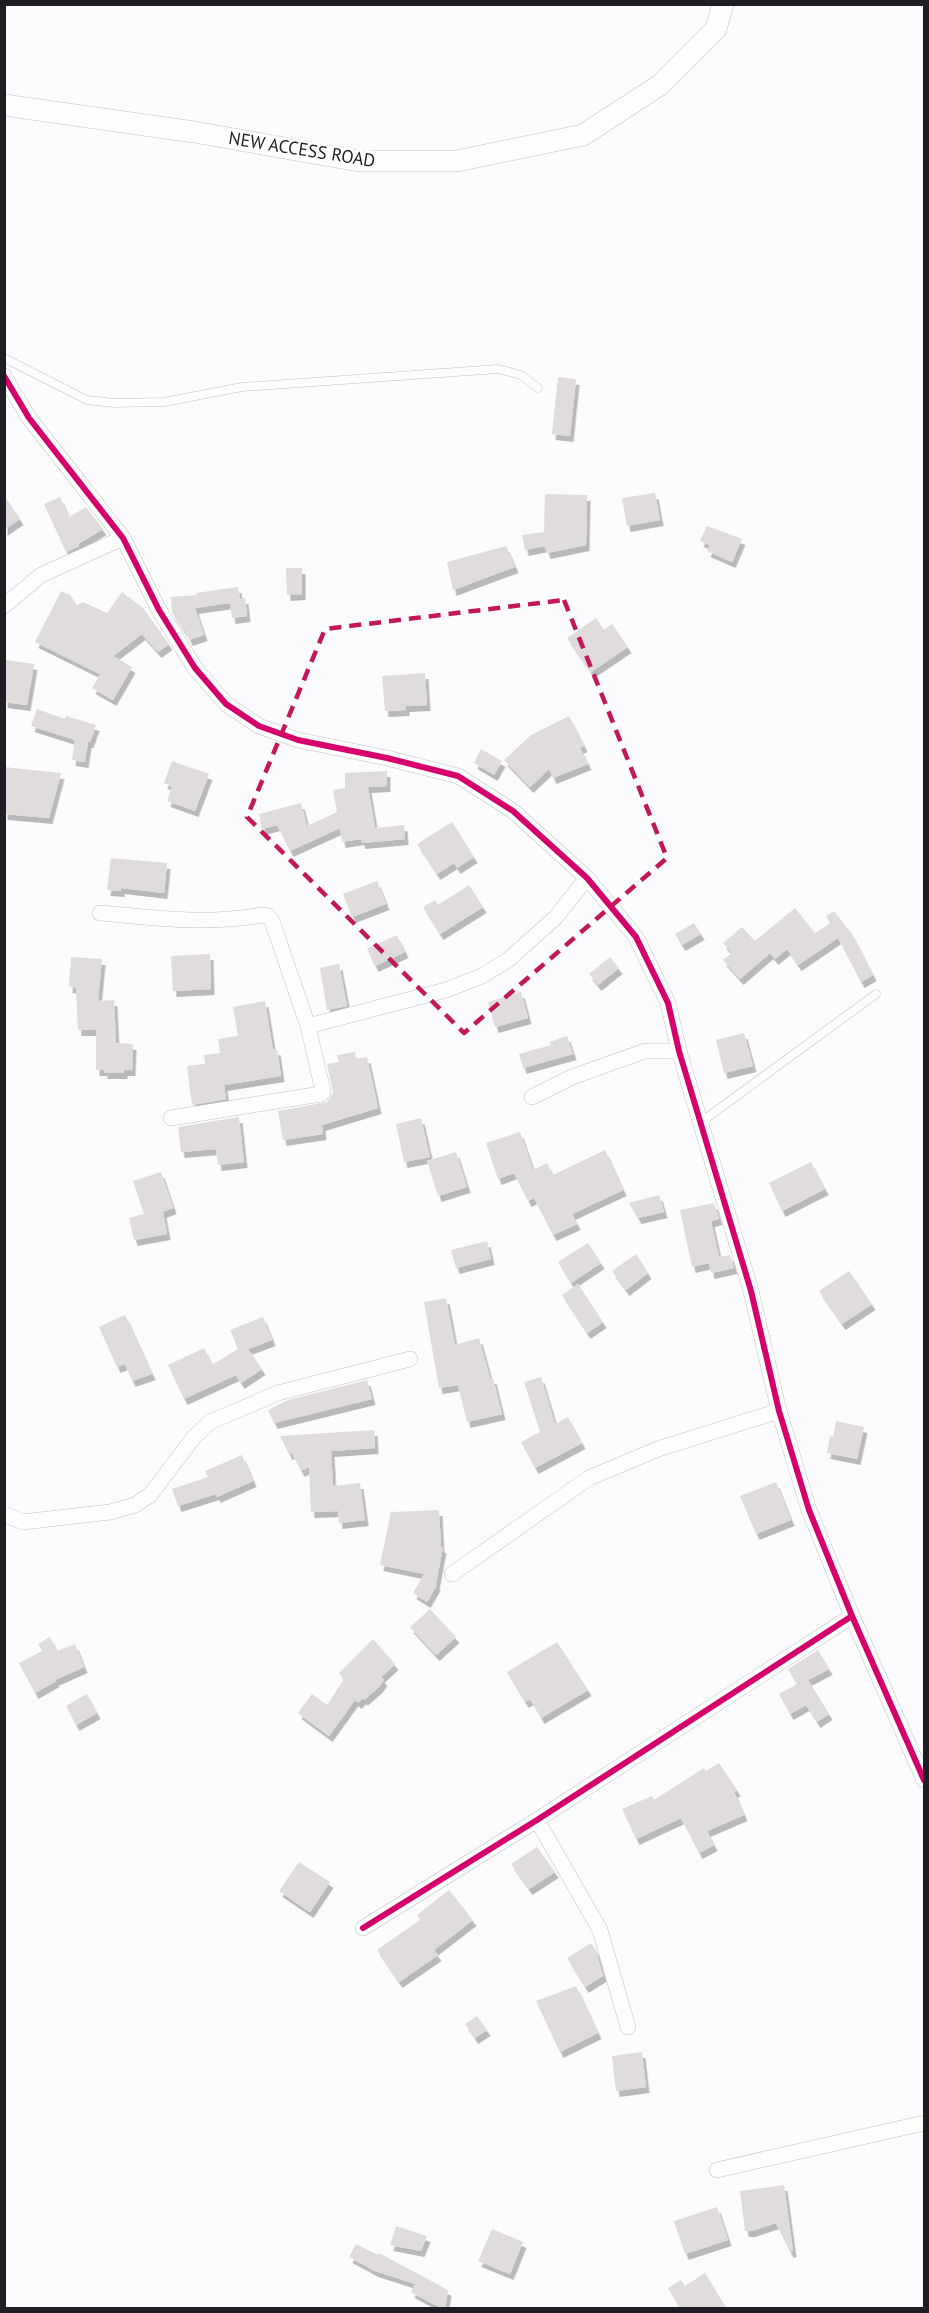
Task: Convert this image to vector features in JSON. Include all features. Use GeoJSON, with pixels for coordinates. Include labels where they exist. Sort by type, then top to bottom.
{"type":"FeatureCollection","features":[{"type":"Feature","properties":{"kind":"main road","name":"NEW ACCESS ROAD"},"geometry":{"type":"LineString","coordinates":[[4,105],[194,132],[359,161],[457,161],[583,135],[660,85],[716,29],[723,4]]}},
{"type":"Feature","properties":{"kind":"street"},"geometry":{"type":"LineString","coordinates":[[4,376],[29,418],[123,538],[165,620],[195,668],[226,704],[259,726],[298,740],[387,758],[458,776],[513,811],[587,878],[636,937],[668,1003],[679,1051],[751,1291],[779,1411],[809,1510],[852,1616],[924,1780]]}},
{"type":"Feature","properties":{"kind":"street"},"geometry":{"type":"LineString","coordinates":[[4,606],[41,575],[123,538]]}},
{"type":"Feature","properties":{"kind":"street"},"geometry":{"type":"LineString","coordinates":[[308,1026],[446,990],[482,976],[508,960],[556,917],[587,878]]}},
{"type":"Feature","properties":{"kind":"street"},"geometry":{"type":"LineString","coordinates":[[100,913],[183,921],[231,921],[262,915],[268,916],[272,921],[308,1026],[321,1094],[171,1118]]}},
{"type":"Feature","properties":{"kind":"street"},"geometry":{"type":"LineString","coordinates":[[532,1097],[572,1077],[645,1051],[679,1051]]}},
{"type":"Feature","properties":{"kind":"street"},"geometry":{"type":"LineString","coordinates":[[4,1514],[23,1522],[110,1512],[135,1505],[150,1495],[194,1437],[210,1422],[278,1393],[410,1359]]}},
{"type":"Feature","properties":{"kind":"street"},"geometry":{"type":"LineString","coordinates":[[452,1574],[590,1478],[658,1449],[779,1411]]}},
{"type":"Feature","properties":{"kind":"street"},"geometry":{"type":"LineString","coordinates":[[363,1928],[537,1820],[852,1616]]}},
{"type":"Feature","properties":{"kind":"street"},"geometry":{"type":"LineString","coordinates":[[537,1820],[600,1930],[628,2027]]}},
{"type":"Feature","properties":{"kind":"street"},"geometry":{"type":"LineString","coordinates":[[717,2170],[924,2123]]}},
{"type":"Feature","properties":{"kind":"lane"},"geometry":{"type":"LineString","coordinates":[[4,358],[87,400],[114,403],[164,402],[242,387],[498,369],[521,375],[538,388]]}},
{"type":"Feature","properties":{"kind":"lane"},"geometry":{"type":"LineString","coordinates":[[701,1122],[876,994]]}},
{"type":"Feature","properties":{"kind":"highlighted area"},"geometry":{"type":"Polygon","coordinates":[[[564,600],[667,858],[464,1033],[247,817],[325,629],[564,600]]]}},
{"type":"Feature","properties":{"kind":"building"},"geometry":{"type":"Polygon","coordinates":[[[558,377],[576,379],[570,436],[552,434],[558,377]]]}},
{"type":"Feature","properties":{"kind":"building"},"geometry":{"type":"Polygon","coordinates":[[[655,493],[660,520],[627,526],[622,498],[655,493]]]}},
{"type":"Feature","properties":{"kind":"building"},"geometry":{"type":"Polygon","coordinates":[[[545,494],[587,495],[586,545],[547,553],[545,546],[525,550],[522,535],[544,532],[545,494]]]}},
{"type":"Feature","properties":{"kind":"building"},"geometry":{"type":"Polygon","coordinates":[[[4,495],[20,519],[4,530],[4,495]]]}},
{"type":"Feature","properties":{"kind":"building"},"geometry":{"type":"Polygon","coordinates":[[[60,497],[69,517],[86,507],[103,529],[66,552],[44,504],[60,497]]]}},
{"type":"Feature","properties":{"kind":"building"},"geometry":{"type":"Polygon","coordinates":[[[707,526],[742,539],[732,562],[707,551],[710,545],[700,541],[707,526]]]}},
{"type":"Feature","properties":{"kind":"building"},"geometry":{"type":"Polygon","coordinates":[[[506,546],[515,567],[453,590],[447,562],[506,546]]]}},
{"type":"Feature","properties":{"kind":"building"},"geometry":{"type":"Polygon","coordinates":[[[286,568],[302,568],[302,594],[287,595],[286,568]]]}},
{"type":"Feature","properties":{"kind":"building"},"geometry":{"type":"Polygon","coordinates":[[[238,587],[240,599],[245,598],[247,616],[232,618],[230,603],[195,608],[204,635],[189,640],[185,630],[172,613],[171,597],[197,595],[196,593],[238,587]]]}},
{"type":"Feature","properties":{"kind":"building"},"geometry":{"type":"Polygon","coordinates":[[[61,591],[70,595],[77,605],[83,602],[107,613],[122,592],[143,608],[169,644],[158,652],[142,634],[113,656],[132,667],[113,700],[92,688],[100,675],[104,676],[35,642],[61,591]]]}},
{"type":"Feature","properties":{"kind":"building"},"geometry":{"type":"Polygon","coordinates":[[[596,618],[604,630],[612,624],[628,647],[591,672],[567,638],[596,618]]]}},
{"type":"Feature","properties":{"kind":"building"},"geometry":{"type":"Polygon","coordinates":[[[6,660],[34,664],[27,705],[4,702],[6,660]]]}},
{"type":"Feature","properties":{"kind":"building"},"geometry":{"type":"Polygon","coordinates":[[[425,673],[427,705],[406,706],[406,710],[385,711],[382,676],[425,673]]]}},
{"type":"Feature","properties":{"kind":"building"},"geometry":{"type":"Polygon","coordinates":[[[37,709],[65,719],[66,716],[96,725],[90,742],[88,742],[85,762],[72,760],[75,740],[31,726],[37,709]]]}},
{"type":"Feature","properties":{"kind":"building"},"geometry":{"type":"Polygon","coordinates":[[[569,716],[584,746],[580,748],[588,764],[553,778],[549,769],[530,787],[504,760],[531,735],[569,716]]]}},
{"type":"Feature","properties":{"kind":"building"},"geometry":{"type":"Polygon","coordinates":[[[481,749],[502,761],[494,775],[474,763],[481,749]]]}},
{"type":"Feature","properties":{"kind":"building"},"geometry":{"type":"Polygon","coordinates":[[[172,761],[209,774],[195,811],[167,801],[172,786],[164,783],[172,761]]]}},
{"type":"Feature","properties":{"kind":"building"},"geometry":{"type":"Polygon","coordinates":[[[4,767],[61,773],[49,818],[4,814],[4,767]]]}},
{"type":"Feature","properties":{"kind":"building"},"geometry":{"type":"Polygon","coordinates":[[[387,771],[387,786],[368,787],[375,828],[404,825],[405,839],[362,843],[361,839],[342,842],[340,828],[290,851],[277,825],[262,829],[259,814],[301,803],[307,826],[337,812],[333,790],[345,788],[345,773],[387,771]]]}},
{"type":"Feature","properties":{"kind":"building"},"geometry":{"type":"Polygon","coordinates":[[[452,822],[474,857],[457,868],[454,863],[437,874],[417,844],[452,822]]]}},
{"type":"Feature","properties":{"kind":"building"},"geometry":{"type":"Polygon","coordinates":[[[111,858],[167,863],[164,893],[121,888],[121,891],[107,890],[111,858]]]}},
{"type":"Feature","properties":{"kind":"building"},"geometry":{"type":"Polygon","coordinates":[[[377,881],[386,904],[352,917],[343,894],[377,881]]]}},
{"type":"Feature","properties":{"kind":"building"},"geometry":{"type":"Polygon","coordinates":[[[469,885],[483,907],[440,934],[423,907],[435,900],[438,905],[469,885]]]}},
{"type":"Feature","properties":{"kind":"building"},"geometry":{"type":"Polygon","coordinates":[[[795,908],[815,933],[830,923],[826,916],[834,911],[852,934],[873,975],[861,982],[838,938],[798,965],[787,949],[775,959],[770,953],[740,979],[723,960],[732,953],[723,943],[742,927],[755,941],[795,908]]]}},
{"type":"Feature","properties":{"kind":"building"},"geometry":{"type":"Polygon","coordinates":[[[694,923],[701,934],[682,945],[675,934],[694,923]]]}},
{"type":"Feature","properties":{"kind":"building"},"geometry":{"type":"Polygon","coordinates":[[[397,935],[405,952],[375,966],[367,949],[397,935]]]}},
{"type":"Feature","properties":{"kind":"building"},"geometry":{"type":"Polygon","coordinates":[[[210,954],[211,989],[173,991],[171,956],[210,954]]]}},
{"type":"Feature","properties":{"kind":"building"},"geometry":{"type":"Polygon","coordinates":[[[71,957],[102,959],[98,1001],[114,1000],[116,1043],[133,1044],[132,1070],[124,1070],[124,1073],[104,1073],[104,1070],[96,1070],[96,1030],[78,1030],[76,988],[69,987],[71,957]]]}},
{"type":"Feature","properties":{"kind":"building"},"geometry":{"type":"Polygon","coordinates":[[[610,957],[619,968],[598,985],[589,974],[610,957]]]}},
{"type":"Feature","properties":{"kind":"building"},"geometry":{"type":"Polygon","coordinates":[[[339,964],[347,1006],[327,1010],[320,968],[339,964]]]}},
{"type":"Feature","properties":{"kind":"building"},"geometry":{"type":"Polygon","coordinates":[[[521,992],[528,1018],[495,1027],[488,1002],[521,992]]]}},
{"type":"Feature","properties":{"kind":"building"},"geometry":{"type":"Polygon","coordinates":[[[265,1001],[273,1050],[277,1049],[281,1076],[224,1085],[226,1099],[192,1105],[187,1066],[205,1064],[204,1055],[220,1053],[218,1039],[238,1036],[233,1007],[265,1001]]]}},
{"type":"Feature","properties":{"kind":"building"},"geometry":{"type":"Polygon","coordinates":[[[744,1033],[753,1066],[724,1073],[716,1040],[744,1033]]]}},
{"type":"Feature","properties":{"kind":"building"},"geometry":{"type":"Polygon","coordinates":[[[567,1036],[573,1054],[523,1068],[519,1054],[551,1045],[550,1042],[567,1036]]]}},
{"type":"Feature","properties":{"kind":"building"},"geometry":{"type":"Polygon","coordinates":[[[355,1052],[356,1059],[367,1057],[378,1108],[322,1125],[323,1134],[283,1140],[278,1111],[327,1102],[333,1092],[327,1064],[339,1062],[337,1055],[355,1052]]]}},
{"type":"Feature","properties":{"kind":"building"},"geometry":{"type":"Polygon","coordinates":[[[239,1117],[244,1162],[218,1165],[216,1149],[181,1152],[178,1127],[239,1117]]]}},
{"type":"Feature","properties":{"kind":"building"},"geometry":{"type":"Polygon","coordinates":[[[421,1118],[430,1157],[404,1162],[396,1124],[421,1118]]]}},
{"type":"Feature","properties":{"kind":"building"},"geometry":{"type":"Polygon","coordinates":[[[520,1132],[533,1170],[547,1163],[553,1175],[605,1150],[623,1190],[572,1214],[577,1224],[553,1235],[534,1198],[528,1201],[514,1173],[498,1179],[486,1143],[520,1132]]]}},
{"type":"Feature","properties":{"kind":"building"},"geometry":{"type":"Polygon","coordinates":[[[456,1152],[467,1187],[438,1196],[427,1161],[456,1152]]]}},
{"type":"Feature","properties":{"kind":"building"},"geometry":{"type":"Polygon","coordinates":[[[811,1162],[825,1189],[782,1211],[769,1183],[811,1162]]]}},
{"type":"Feature","properties":{"kind":"building"},"geometry":{"type":"Polygon","coordinates":[[[161,1172],[173,1208],[163,1212],[167,1234],[134,1240],[129,1218],[144,1214],[133,1181],[161,1172]]]}},
{"type":"Feature","properties":{"kind":"building"},"geometry":{"type":"Polygon","coordinates":[[[659,1195],[664,1212],[638,1218],[629,1203],[659,1195]]]}},
{"type":"Feature","properties":{"kind":"building"},"geometry":{"type":"Polygon","coordinates":[[[714,1203],[719,1219],[711,1221],[719,1257],[730,1255],[734,1268],[711,1273],[709,1263],[692,1267],[680,1210],[714,1203]]]}},
{"type":"Feature","properties":{"kind":"building"},"geometry":{"type":"Polygon","coordinates":[[[487,1241],[491,1259],[456,1268],[451,1250],[487,1241]]]}},
{"type":"Feature","properties":{"kind":"building"},"geometry":{"type":"Polygon","coordinates":[[[588,1243],[601,1263],[571,1283],[558,1262],[588,1243]]]}},
{"type":"Feature","properties":{"kind":"building"},"geometry":{"type":"Polygon","coordinates":[[[636,1254],[648,1273],[626,1290],[612,1271],[636,1254]]]}},
{"type":"Feature","properties":{"kind":"building"},"geometry":{"type":"Polygon","coordinates":[[[849,1271],[872,1304],[842,1324],[819,1291],[849,1271]]]}},
{"type":"Feature","properties":{"kind":"building"},"geometry":{"type":"Polygon","coordinates":[[[578,1284],[603,1322],[587,1333],[562,1295],[578,1284]]]}},
{"type":"Feature","properties":{"kind":"building"},"geometry":{"type":"Polygon","coordinates":[[[446,1298],[455,1345],[479,1338],[490,1378],[493,1378],[502,1414],[467,1422],[458,1385],[439,1388],[424,1302],[446,1298]]]}},
{"type":"Feature","properties":{"kind":"building"},"geometry":{"type":"Polygon","coordinates":[[[125,1315],[152,1374],[132,1381],[125,1364],[117,1367],[99,1327],[125,1315]]]}},
{"type":"Feature","properties":{"kind":"building"},"geometry":{"type":"Polygon","coordinates":[[[263,1317],[272,1340],[248,1349],[262,1369],[241,1383],[236,1375],[184,1399],[168,1365],[204,1348],[212,1365],[238,1349],[230,1330],[263,1317]]]}},
{"type":"Feature","properties":{"kind":"building"},"geometry":{"type":"Polygon","coordinates":[[[541,1377],[555,1424],[568,1417],[582,1443],[535,1468],[521,1442],[540,1432],[524,1382],[541,1377]]]}},
{"type":"Feature","properties":{"kind":"building"},"geometry":{"type":"Polygon","coordinates":[[[367,1380],[372,1399],[274,1423],[268,1410],[288,1400],[367,1380]]]}},
{"type":"Feature","properties":{"kind":"building"},"geometry":{"type":"Polygon","coordinates":[[[836,1421],[864,1427],[857,1459],[827,1453],[836,1421]]]}},
{"type":"Feature","properties":{"kind":"building"},"geometry":{"type":"Polygon","coordinates":[[[374,1430],[375,1448],[331,1451],[333,1486],[360,1483],[365,1520],[339,1523],[338,1511],[311,1512],[309,1467],[301,1471],[280,1436],[374,1430]]]}},
{"type":"Feature","properties":{"kind":"building"},"geometry":{"type":"Polygon","coordinates":[[[242,1455],[253,1481],[217,1497],[216,1494],[178,1506],[172,1489],[208,1477],[205,1471],[242,1455]]]}},
{"type":"Feature","properties":{"kind":"building"},"geometry":{"type":"Polygon","coordinates":[[[776,1482],[791,1520],[756,1534],[740,1496],[776,1482]]]}},
{"type":"Feature","properties":{"kind":"building"},"geometry":{"type":"Polygon","coordinates":[[[439,1510],[441,1547],[443,1547],[437,1585],[427,1602],[413,1593],[424,1574],[380,1565],[391,1512],[439,1510]]]}},
{"type":"Feature","properties":{"kind":"building"},"geometry":{"type":"Polygon","coordinates":[[[430,1609],[456,1637],[436,1655],[410,1627],[430,1609]]]}},
{"type":"Feature","properties":{"kind":"building"},"geometry":{"type":"Polygon","coordinates":[[[50,1637],[57,1651],[75,1644],[84,1667],[55,1680],[35,1693],[19,1663],[42,1651],[38,1644],[50,1637]]]}},
{"type":"Feature","properties":{"kind":"building"},"geometry":{"type":"Polygon","coordinates":[[[373,1639],[395,1664],[381,1677],[384,1680],[379,1687],[364,1700],[363,1698],[358,1703],[355,1700],[329,1736],[298,1713],[312,1694],[327,1705],[344,1679],[339,1673],[373,1639]]]}},
{"type":"Feature","properties":{"kind":"building"},"geometry":{"type":"Polygon","coordinates":[[[557,1642],[588,1690],[541,1718],[530,1699],[525,1702],[507,1672],[557,1642]]]}},
{"type":"Feature","properties":{"kind":"building"},"geometry":{"type":"Polygon","coordinates":[[[818,1650],[829,1669],[808,1680],[829,1714],[817,1722],[806,1705],[790,1714],[779,1694],[797,1684],[788,1669],[818,1650]]]}},
{"type":"Feature","properties":{"kind":"building"},"geometry":{"type":"Polygon","coordinates":[[[87,1694],[97,1713],[76,1725],[66,1706],[87,1694]]]}},
{"type":"Feature","properties":{"kind":"building"},"geometry":{"type":"Polygon","coordinates":[[[719,1763],[737,1790],[734,1792],[744,1815],[707,1831],[714,1845],[699,1853],[681,1818],[636,1839],[622,1809],[652,1796],[654,1800],[704,1768],[706,1771],[719,1763]]]}},
{"type":"Feature","properties":{"kind":"building"},"geometry":{"type":"Polygon","coordinates":[[[537,1847],[555,1872],[529,1889],[511,1864],[537,1847]]]}},
{"type":"Feature","properties":{"kind":"building"},"geometry":{"type":"Polygon","coordinates":[[[299,1862],[330,1882],[310,1912],[279,1891],[299,1862]]]}},
{"type":"Feature","properties":{"kind":"building"},"geometry":{"type":"Polygon","coordinates":[[[449,1890],[473,1920],[434,1950],[438,1955],[399,1982],[377,1950],[420,1920],[417,1915],[449,1890]]]}},
{"type":"Feature","properties":{"kind":"building"},"geometry":{"type":"Polygon","coordinates":[[[591,1943],[596,1951],[603,1976],[585,1987],[567,1958],[591,1943]]]}},
{"type":"Feature","properties":{"kind":"building"},"geometry":{"type":"Polygon","coordinates":[[[576,1986],[598,2033],[560,2052],[536,2001],[576,1986]]]}},
{"type":"Feature","properties":{"kind":"building"},"geometry":{"type":"Polygon","coordinates":[[[477,2016],[487,2030],[475,2038],[465,2024],[477,2016]]]}},
{"type":"Feature","properties":{"kind":"building"},"geometry":{"type":"Polygon","coordinates":[[[642,2052],[646,2087],[616,2091],[612,2056],[642,2052]]]}},
{"type":"Feature","properties":{"kind":"building"},"geometry":{"type":"Polygon","coordinates":[[[784,2185],[793,2251],[790,2252],[776,2223],[745,2231],[740,2191],[784,2185]]]}},
{"type":"Feature","properties":{"kind":"building"},"geometry":{"type":"Polygon","coordinates":[[[717,2207],[728,2240],[685,2254],[674,2221],[717,2207]]]}},
{"type":"Feature","properties":{"kind":"building"},"geometry":{"type":"Polygon","coordinates":[[[396,2226],[427,2236],[421,2251],[390,2245],[396,2226]]]}},
{"type":"Feature","properties":{"kind":"building"},"geometry":{"type":"Polygon","coordinates":[[[492,2229],[523,2242],[510,2274],[478,2261],[492,2229]]]}},
{"type":"Feature","properties":{"kind":"building"},"geometry":{"type":"Polygon","coordinates":[[[356,2244],[378,2255],[379,2253],[448,2290],[445,2308],[411,2292],[415,2284],[375,2271],[349,2257],[356,2244]]]}},
{"type":"Feature","properties":{"kind":"building"},"geometry":{"type":"Polygon","coordinates":[[[705,2273],[726,2308],[680,2308],[668,2288],[681,2280],[685,2286],[705,2273]]]}},
{"type":"Feature","properties":{"kind":"cycle path"},"geometry":{"type":"LineString","coordinates":[[4,376],[29,418],[123,538],[159,610],[195,668],[226,704],[259,726],[298,740],[387,758],[458,776],[513,811],[587,878],[636,937],[668,1003],[679,1051],[751,1291],[779,1411],[809,1510],[852,1616],[924,1780]]}},
{"type":"Feature","properties":{"kind":"cycle path"},"geometry":{"type":"LineString","coordinates":[[363,1928],[537,1820],[852,1616]]}}]}
